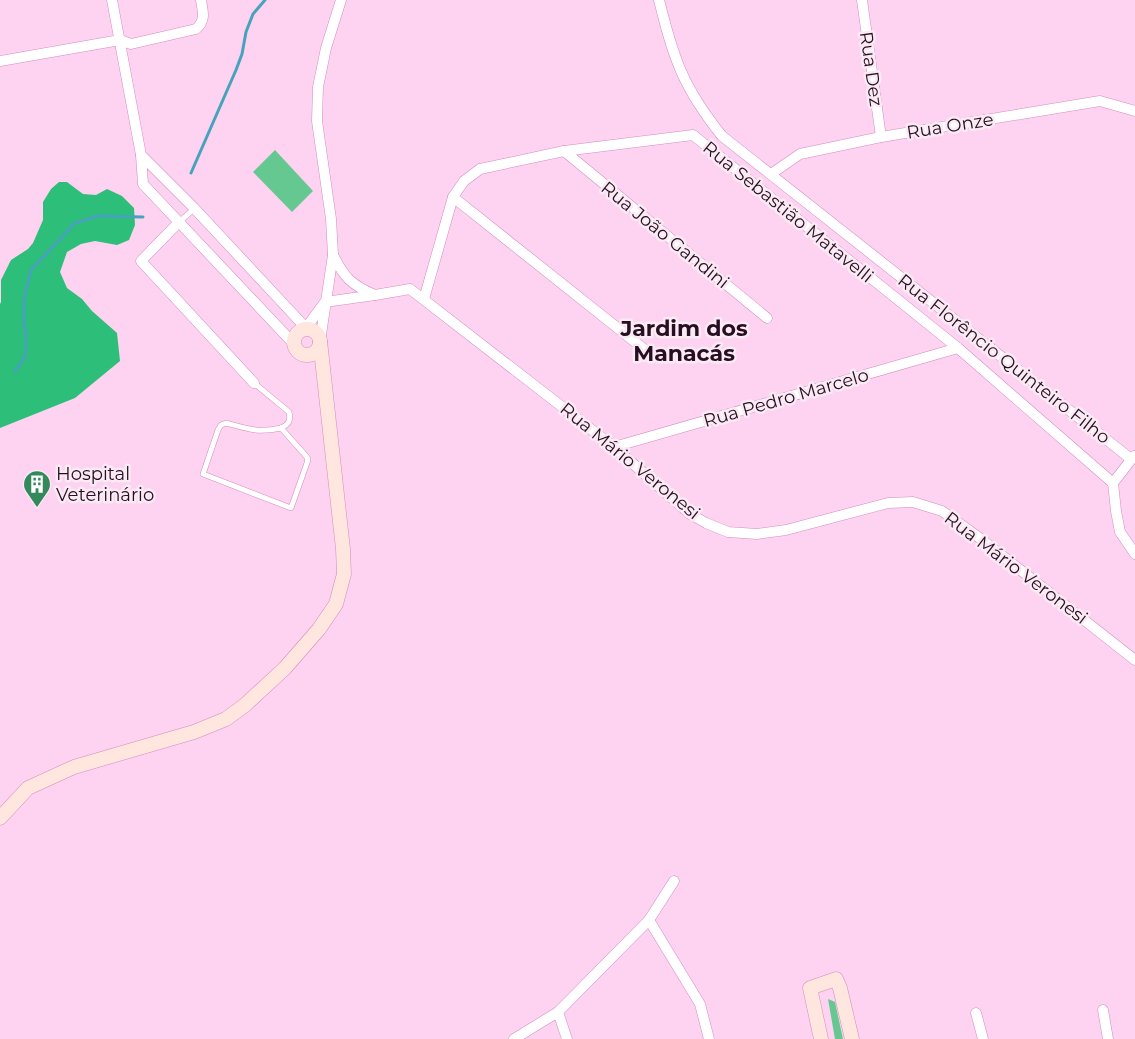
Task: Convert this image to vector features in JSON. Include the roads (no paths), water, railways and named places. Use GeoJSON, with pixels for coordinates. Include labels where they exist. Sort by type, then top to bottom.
{"type":"FeatureCollection","features":[{"type":"Feature","properties":{"kind":"street"},"geometry":{"type":"LineString","coordinates":[[112,0],[141,155],[143,184],[294,344],[298,351],[306,355],[324,376]]}},
{"type":"Feature","properties":{"kind":"street"},"geometry":{"type":"LineString","coordinates":[[0,61],[120,40],[131,44],[196,29],[201,24],[203,17],[201,0]]}},
{"type":"Feature","properties":{"kind":"street"},"geometry":{"type":"LineString","coordinates":[[306,355],[318,350],[320,346],[333,254],[331,218],[317,121],[318,87],[326,48],[341,0]]}},
{"type":"Feature","properties":{"kind":"street","name":"Rua Florêncio Quinteiro Filho"},"geometry":{"type":"LineString","coordinates":[[659,0],[681,71],[697,101],[722,136],[1133,457],[1114,483]]}},
{"type":"Feature","properties":{"kind":"street","name":"Rua Dez"},"geometry":{"type":"LineString","coordinates":[[862,0],[881,137]]}},
{"type":"Feature","properties":{"kind":"street","name":"Rua Onze"},"geometry":{"type":"LineString","coordinates":[[771,174],[800,154],[881,137],[1100,101],[1135,111]]}},
{"type":"Feature","properties":{"kind":"street","name":"Rua Sebastião Matavelli"},"geometry":{"type":"LineString","coordinates":[[424,299],[453,197],[464,181],[480,169],[564,152],[693,135],[958,348],[1114,483]]}},
{"type":"Feature","properties":{"kind":"street","name":"Rua João Gandini"},"geometry":{"type":"LineString","coordinates":[[564,152],[767,318]]}},
{"type":"Feature","properties":{"kind":"street"},"geometry":{"type":"LineString","coordinates":[[0,818],[28,788],[74,767],[194,732],[226,719],[245,705],[285,668],[320,630],[336,604],[344,574],[343,549],[319,337],[314,330],[306,328],[194,208],[141,155]]}},
{"type":"Feature","properties":{"kind":"street"},"geometry":{"type":"LineString","coordinates":[[453,197],[644,349]]}},
{"type":"Feature","properties":{"kind":"street"},"geometry":{"type":"LineString","coordinates":[[179,222],[141,261],[254,383]]}},
{"type":"Feature","properties":{"kind":"street"},"geometry":{"type":"LineString","coordinates":[[333,254],[341,271],[351,282],[362,290],[375,295]]}},
{"type":"Feature","properties":{"kind":"street","name":"Rua Mário Veronesi"},"geometry":{"type":"LineString","coordinates":[[326,302],[410,288],[614,447],[690,514],[728,532],[757,534],[786,530],[888,503],[913,502],[942,511],[981,539],[1135,660]]}},
{"type":"Feature","properties":{"kind":"street"},"geometry":{"type":"LineString","coordinates":[[294,344],[294,339],[298,332],[306,328],[326,302]]}},
{"type":"Feature","properties":{"kind":"street","name":"Rua Pedro Marcelo"},"geometry":{"type":"LineString","coordinates":[[614,447],[958,348]]}},
{"type":"Feature","properties":{"kind":"street"},"geometry":{"type":"LineString","coordinates":[[1114,483],[1120,532],[1135,554]]}},
{"type":"Feature","properties":{"kind":"street"},"geometry":{"type":"LineString","coordinates":[[514,1039],[558,1012],[649,920],[674,881]]}},
{"type":"Feature","properties":{"kind":"street"},"geometry":{"type":"LineString","coordinates":[[649,920],[700,1004],[709,1039]]}},
{"type":"Feature","properties":{"kind":"street"},"geometry":{"type":"LineString","coordinates":[[821,1039],[810,988],[836,979],[840,988],[852,1039]]}},
{"type":"Feature","properties":{"kind":"street"},"geometry":{"type":"LineString","coordinates":[[1103,1010],[1108,1039]]}},
{"type":"Feature","properties":{"kind":"street"},"geometry":{"type":"LineString","coordinates":[[558,1012],[567,1039]]}},
{"type":"Feature","properties":{"kind":"street"},"geometry":{"type":"LineString","coordinates":[[976,1013],[983,1039]]}},
{"type":"Feature","properties":{"kind":"lane"},"geometry":{"type":"LineString","coordinates":[[179,222],[194,208]]}},
{"type":"Feature","properties":{"kind":"lane"},"geometry":{"type":"LineString","coordinates":[[254,383],[289,412],[290,419],[288,424],[281,428],[268,430],[256,430],[226,423],[221,425],[203,474],[291,508],[308,459],[281,428]]}},
{"type":"Feature","properties":{"kind":"waterway"},"geometry":{"type":"LineString","coordinates":[[191,173],[236,70],[253,14],[265,0]]}},
{"type":"Feature","properties":{"kind":"waterway"},"geometry":{"type":"LineString","coordinates":[[15,371],[25,357],[24,298],[31,270],[75,223],[98,216],[143,217]]}},
{"type":"Feature","properties":{"kind":"place","name":"Hospital Veterinário"},"geometry":{"type":"Point","coordinates":[37,508]}},
{"type":"Feature","properties":{"kind":"district","name":"Jardim dos Manacás"},"geometry":{"type":"Point","coordinates":[684,340]}}]}
